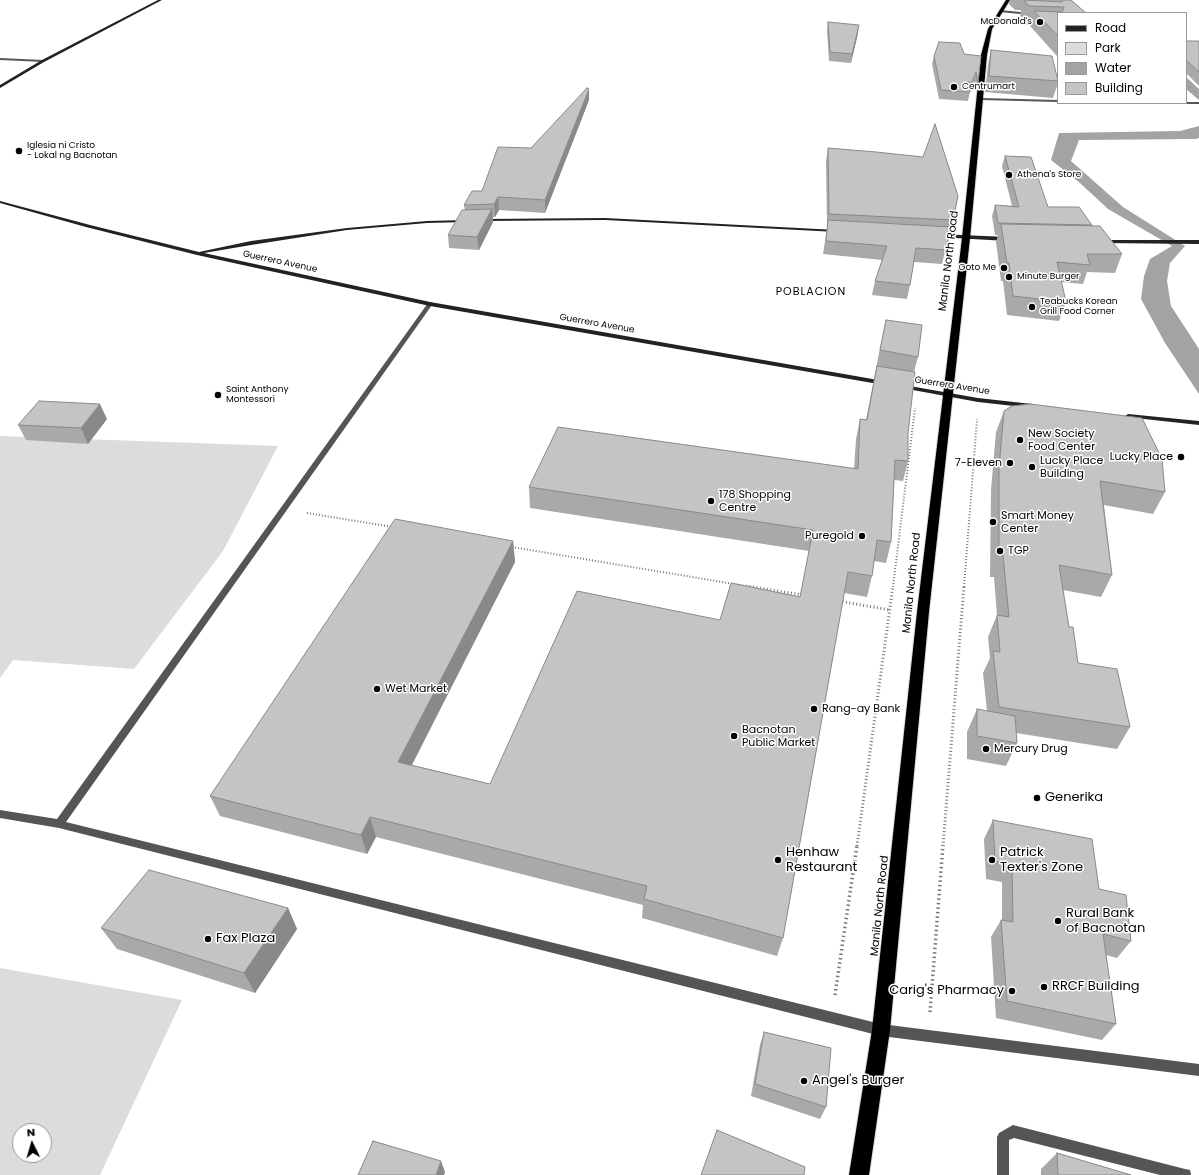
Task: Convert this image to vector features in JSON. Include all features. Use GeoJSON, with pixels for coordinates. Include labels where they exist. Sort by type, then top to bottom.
{"type":"FeatureCollection","features":[{"type":"Feature","properties":{"kind":"highway","name":"Manila North Road"},"geometry":{"type":"LineString","coordinates":[[859,1175],[881,1030],[924,604],[966,238],[981,99],[984,55],[990,29],[1008,0]]}},
{"type":"Feature","properties":{"kind":"main road"},"geometry":{"type":"LineString","coordinates":[[0,87],[43,61],[160,0]]}},
{"type":"Feature","properties":{"kind":"main road","name":"Guerrero Avenue"},"geometry":{"type":"LineString","coordinates":[[0,202],[197,253],[430,304],[978,400],[1039,407]]}},
{"type":"Feature","properties":{"kind":"main road"},"geometry":{"type":"LineString","coordinates":[[478,220],[605,219],[842,231]]}},
{"type":"Feature","properties":{"kind":"main road"},"geometry":{"type":"LineString","coordinates":[[197,253],[251,243],[346,230],[427,222],[471,220]]}},
{"type":"Feature","properties":{"kind":"main road"},"geometry":{"type":"LineString","coordinates":[[935,236],[1014,239]]}},
{"type":"Feature","properties":{"kind":"main road"},"geometry":{"type":"LineString","coordinates":[[1092,240],[1199,242]]}},
{"type":"Feature","properties":{"kind":"main road"},"geometry":{"type":"LineString","coordinates":[[1122,416],[1199,423]]}},
{"type":"Feature","properties":{"kind":"street"},"geometry":{"type":"LineString","coordinates":[[1000,11],[1036,14]]}},
{"type":"Feature","properties":{"kind":"street"},"geometry":{"type":"LineString","coordinates":[[994,22],[1057,26]]}},
{"type":"Feature","properties":{"kind":"street"},"geometry":{"type":"LineString","coordinates":[[0,59],[43,61]]}},
{"type":"Feature","properties":{"kind":"street"},"geometry":{"type":"LineString","coordinates":[[981,99],[1057,101]]}},
{"type":"Feature","properties":{"kind":"street"},"geometry":{"type":"LineString","coordinates":[[1187,103],[1198,103]]}},
{"type":"Feature","properties":{"kind":"street"},"geometry":{"type":"LineString","coordinates":[[59,824],[282,509],[430,304]]}},
{"type":"Feature","properties":{"kind":"street"},"geometry":{"type":"LineString","coordinates":[[0,814],[59,824],[881,1030],[1199,1070]]}},
{"type":"Feature","properties":{"kind":"street"},"geometry":{"type":"LineString","coordinates":[[1003,1175],[1003,1138],[1012,1131],[1185,1175]]}},
{"type":"Feature","properties":{"kind":"path"},"geometry":{"type":"LineString","coordinates":[[831,1018],[890,610],[917,389]]}},
{"type":"Feature","properties":{"kind":"path"},"geometry":{"type":"LineString","coordinates":[[928,1036],[978,400]]}},
{"type":"Feature","properties":{"kind":"path"},"geometry":{"type":"LineString","coordinates":[[282,509],[400,529]]}},
{"type":"Feature","properties":{"kind":"path"},"geometry":{"type":"LineString","coordinates":[[510,547],[807,596]]}},
{"type":"Feature","properties":{"kind":"path"},"geometry":{"type":"LineString","coordinates":[[839,601],[890,610]]}},
{"type":"Feature","properties":{"kind":"green space"},"geometry":{"type":"Polygon","coordinates":[[[0,436],[278,446],[223,551],[134,669],[13,660],[0,678],[0,436]]]}},
{"type":"Feature","properties":{"kind":"green space"},"geometry":{"type":"Polygon","coordinates":[[[0,968],[182,1000],[100,1175],[0,1175],[0,968]]]}},
{"type":"Feature","properties":{"kind":"water"},"geometry":{"type":"Polygon","coordinates":[[[1187,78],[1199,89],[1199,100],[1187,90],[1187,78]]]}},
{"type":"Feature","properties":{"kind":"water"},"geometry":{"type":"Polygon","coordinates":[[[1199,126],[1199,138],[1196,139],[1079,140],[1071,161],[1123,207],[1185,246],[1170,263],[1167,281],[1171,306],[1199,349],[1199,394],[1165,343],[1141,299],[1144,276],[1150,259],[1172,246],[1108,209],[1080,183],[1051,160],[1059,133],[1180,131],[1199,126]]]}},
{"type":"Feature","properties":{"kind":"building"},"geometry":{"type":"Polygon","coordinates":[[[1024,0],[1062,2],[1063,0],[1071,0],[1085,12],[1062,12],[1064,7],[1029,6],[1024,0]]]}},
{"type":"Feature","properties":{"kind":"building"},"geometry":{"type":"Polygon","coordinates":[[[1034,11],[1062,12],[1057,12],[1057,35],[1034,11]]]}},
{"type":"Feature","properties":{"kind":"building"},"geometry":{"type":"Polygon","coordinates":[[[828,22],[859,25],[852,54],[830,52],[828,22]]]}},
{"type":"Feature","properties":{"kind":"building"},"geometry":{"type":"Polygon","coordinates":[[[1187,41],[1199,41],[1199,72],[1187,61],[1187,41]]]}},
{"type":"Feature","properties":{"kind":"building"},"geometry":{"type":"Polygon","coordinates":[[[939,42],[960,43],[964,54],[981,56],[978,83],[976,72],[972,82],[968,82],[970,92],[941,90],[934,56],[939,42]]]}},
{"type":"Feature","properties":{"kind":"building"},"geometry":{"type":"Polygon","coordinates":[[[991,50],[1052,56],[1057,81],[989,76],[991,50]]]}},
{"type":"Feature","properties":{"kind":"building"},"geometry":{"type":"Polygon","coordinates":[[[587,88],[589,89],[545,200],[498,197],[494,204],[464,205],[472,191],[482,191],[498,147],[531,148],[587,88]]]}},
{"type":"Feature","properties":{"kind":"building"},"geometry":{"type":"Polygon","coordinates":[[[935,124],[958,196],[953,220],[829,214],[828,148],[923,157],[935,124]]]}},
{"type":"Feature","properties":{"kind":"building"},"geometry":{"type":"Polygon","coordinates":[[[1005,156],[1031,157],[1048,207],[1079,207],[1092,225],[998,223],[995,205],[1019,207],[1005,156]]]}},
{"type":"Feature","properties":{"kind":"building"},"geometry":{"type":"Polygon","coordinates":[[[492,209],[477,237],[448,235],[462,210],[492,209]]]}},
{"type":"Feature","properties":{"kind":"building"},"geometry":{"type":"Polygon","coordinates":[[[828,220],[951,227],[946,250],[916,248],[910,285],[875,281],[887,246],[826,241],[828,220]]]}},
{"type":"Feature","properties":{"kind":"building"},"geometry":{"type":"Polygon","coordinates":[[[1001,224],[1100,226],[1122,254],[1087,254],[1090,265],[1057,262],[1066,302],[1013,296],[1009,263],[1007,263],[1001,224]]]}},
{"type":"Feature","properties":{"kind":"building"},"geometry":{"type":"Polygon","coordinates":[[[886,320],[922,325],[918,357],[880,350],[886,320]]]}},
{"type":"Feature","properties":{"kind":"building"},"geometry":{"type":"Polygon","coordinates":[[[877,366],[915,372],[908,433],[908,461],[895,460],[891,542],[877,540],[872,576],[848,572],[783,938],[644,899],[647,886],[370,817],[361,835],[210,796],[395,519],[513,541],[398,762],[490,784],[577,591],[720,620],[731,583],[800,597],[813,530],[529,487],[558,427],[858,469],[860,419],[867,420],[877,366]]]}},
{"type":"Feature","properties":{"kind":"building"},"geometry":{"type":"Polygon","coordinates":[[[39,401],[100,404],[81,428],[18,425],[39,401]]]}},
{"type":"Feature","properties":{"kind":"building"},"geometry":{"type":"Polygon","coordinates":[[[1030,404],[1142,418],[1162,459],[1165,492],[1100,481],[1112,575],[1059,565],[1069,627],[1073,627],[1078,663],[1117,669],[1130,727],[999,707],[993,651],[1000,652],[997,615],[1009,617],[1003,555],[999,554],[999,468],[1004,411],[1012,406],[1030,404]]]}},
{"type":"Feature","properties":{"kind":"building"},"geometry":{"type":"Polygon","coordinates":[[[977,709],[1015,716],[1017,743],[977,736],[977,709]]]}},
{"type":"Feature","properties":{"kind":"building"},"geometry":{"type":"Polygon","coordinates":[[[993,820],[1092,839],[1099,889],[1126,895],[1131,941],[1103,934],[1116,1024],[1007,1001],[1001,920],[1013,922],[1012,864],[995,861],[993,820]]]}},
{"type":"Feature","properties":{"kind":"building","name":"Fax Plaza"},"geometry":{"type":"Polygon","coordinates":[[[149,870],[288,908],[244,973],[101,928],[149,870]]]}},
{"type":"Feature","properties":{"kind":"building"},"geometry":{"type":"Polygon","coordinates":[[[764,1032],[831,1048],[826,1107],[755,1084],[764,1032]]]}},
{"type":"Feature","properties":{"kind":"building"},"geometry":{"type":"Polygon","coordinates":[[[717,1130],[805,1167],[804,1175],[701,1175],[717,1130]]]}},
{"type":"Feature","properties":{"kind":"building"},"geometry":{"type":"Polygon","coordinates":[[[373,1141],[441,1161],[436,1175],[358,1175],[373,1141]]]}},
{"type":"Feature","properties":{"kind":"building"},"geometry":{"type":"Polygon","coordinates":[[[1057,1153],[1131,1175],[1058,1175],[1057,1153]]]}},
{"type":"Feature","properties":{"kind":"place","name":"McDonald's"},"geometry":{"type":"Point","coordinates":[1040,22]}},
{"type":"Feature","properties":{"kind":"place","name":"Centrumart"},"geometry":{"type":"Point","coordinates":[954,87]}},
{"type":"Feature","properties":{"kind":"place","name":"Iglesia ni Cristo - Lokal ng Bacnotan"},"geometry":{"type":"Point","coordinates":[19,151]}},
{"type":"Feature","properties":{"kind":"place","name":"Athena's Store"},"geometry":{"type":"Point","coordinates":[1009,175]}},
{"type":"Feature","properties":{"kind":"place","name":"Goto Me"},"geometry":{"type":"Point","coordinates":[1004,268]}},
{"type":"Feature","properties":{"kind":"place","name":"Minute Burger"},"geometry":{"type":"Point","coordinates":[1009,277]}},
{"type":"Feature","properties":{"kind":"place","name":"Teabucks Korean Grill Food Corner"},"geometry":{"type":"Point","coordinates":[1032,307]}},
{"type":"Feature","properties":{"kind":"place","name":"Saint Anthony Montessori"},"geometry":{"type":"Point","coordinates":[218,395]}},
{"type":"Feature","properties":{"kind":"place","name":"New Society Food Center"},"geometry":{"type":"Point","coordinates":[1020,440]}},
{"type":"Feature","properties":{"kind":"place","name":"Lucky Place"},"geometry":{"type":"Point","coordinates":[1181,457]}},
{"type":"Feature","properties":{"kind":"place","name":"7-Eleven"},"geometry":{"type":"Point","coordinates":[1010,463]}},
{"type":"Feature","properties":{"kind":"place","name":"Lucky Place Building"},"geometry":{"type":"Point","coordinates":[1032,467]}},
{"type":"Feature","properties":{"kind":"place","name":"178 Shopping Centre"},"geometry":{"type":"Point","coordinates":[711,501]}},
{"type":"Feature","properties":{"kind":"place","name":"Smart Money Center"},"geometry":{"type":"Point","coordinates":[993,522]}},
{"type":"Feature","properties":{"kind":"place","name":"Puregold"},"geometry":{"type":"Point","coordinates":[862,536]}},
{"type":"Feature","properties":{"kind":"place","name":"TGP"},"geometry":{"type":"Point","coordinates":[1000,551]}},
{"type":"Feature","properties":{"kind":"place","name":"Wet Market"},"geometry":{"type":"Point","coordinates":[377,689]}},
{"type":"Feature","properties":{"kind":"place","name":"Rang-ay Bank"},"geometry":{"type":"Point","coordinates":[814,709]}},
{"type":"Feature","properties":{"kind":"place","name":"Bacnotan Public Market"},"geometry":{"type":"Point","coordinates":[734,736]}},
{"type":"Feature","properties":{"kind":"place","name":"Mercury Drug"},"geometry":{"type":"Point","coordinates":[986,749]}},
{"type":"Feature","properties":{"kind":"place","name":"Generika"},"geometry":{"type":"Point","coordinates":[1037,798]}},
{"type":"Feature","properties":{"kind":"place","name":"Henhaw Restaurant"},"geometry":{"type":"Point","coordinates":[778,860]}},
{"type":"Feature","properties":{"kind":"place","name":"Patrick Texter's Zone"},"geometry":{"type":"Point","coordinates":[992,860]}},
{"type":"Feature","properties":{"kind":"place","name":"Rural Bank of Bacnotan"},"geometry":{"type":"Point","coordinates":[1058,921]}},
{"type":"Feature","properties":{"kind":"place","name":"Fax Plaza"},"geometry":{"type":"Point","coordinates":[208,939]}},
{"type":"Feature","properties":{"kind":"place","name":"RRCF Building"},"geometry":{"type":"Point","coordinates":[1044,987]}},
{"type":"Feature","properties":{"kind":"place","name":"Carig's Pharmacy"},"geometry":{"type":"Point","coordinates":[1012,991]}},
{"type":"Feature","properties":{"kind":"place","name":"Angel's Burger"},"geometry":{"type":"Point","coordinates":[804,1081]}},
{"type":"Feature","properties":{"kind":"district","name":"POBLACION"},"geometry":{"type":"Point","coordinates":[811,292]}}]}
